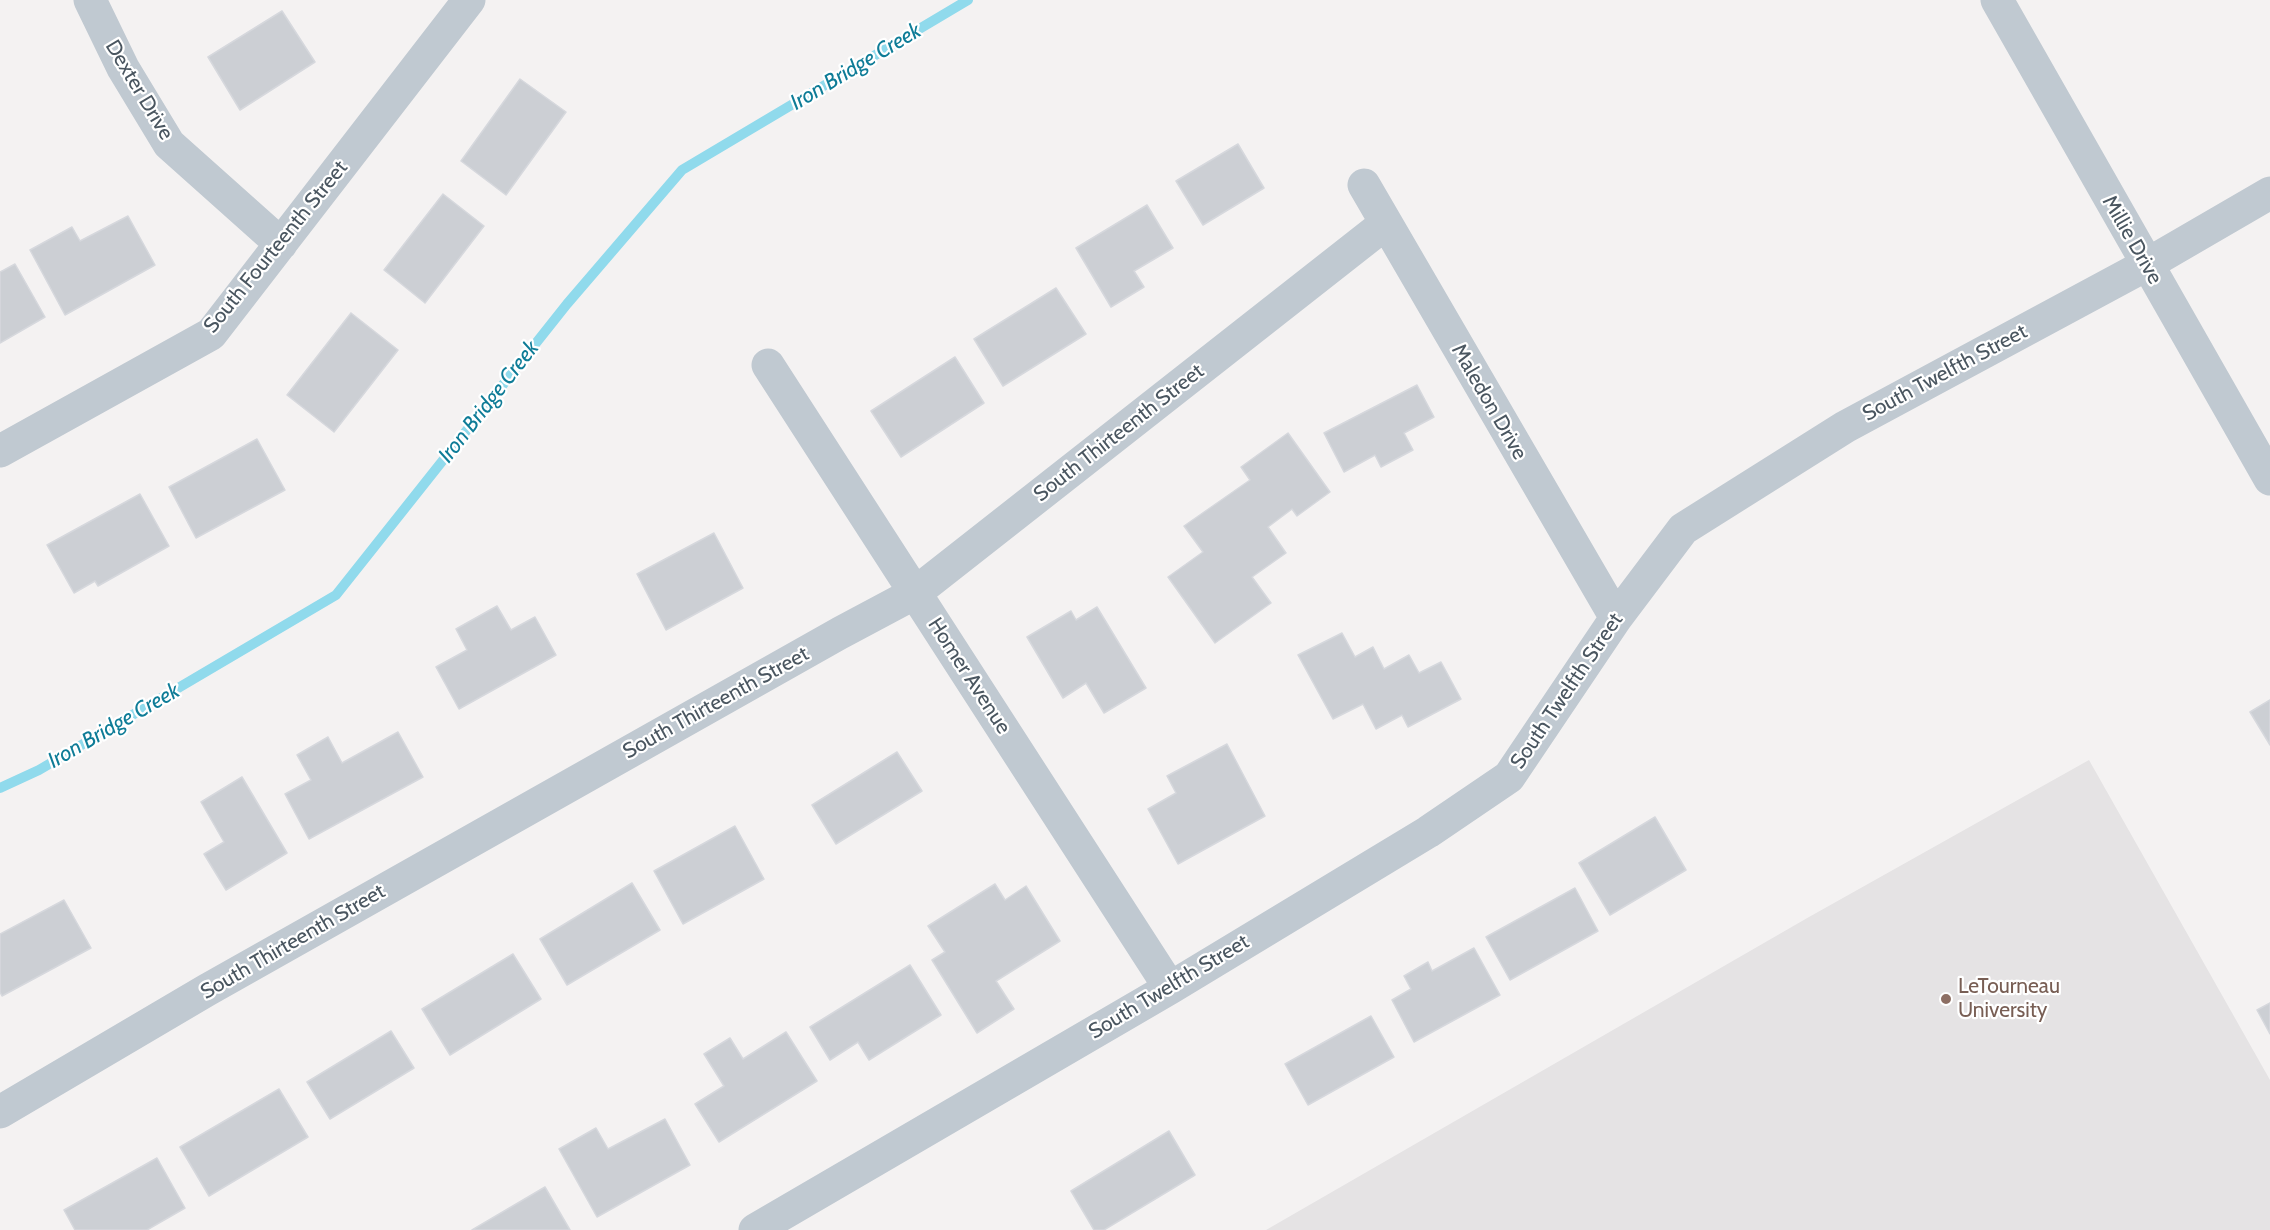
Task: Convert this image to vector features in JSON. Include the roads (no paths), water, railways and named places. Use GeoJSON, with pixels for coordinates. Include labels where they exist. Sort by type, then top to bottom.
{"type":"FeatureCollection","features":[{"type":"Feature","properties":{"kind":"street","name":"Dexter Drive"},"geometry":{"type":"LineString","coordinates":[[90,0],[123,68],[170,144],[281,244]]}},
{"type":"Feature","properties":{"kind":"street","name":"South Fourteenth Street"},"geometry":{"type":"LineString","coordinates":[[0,451],[211,334],[470,0]]}},
{"type":"Feature","properties":{"kind":"street","name":"Millie Drive"},"geometry":{"type":"LineString","coordinates":[[1997,0],[2270,479]]}},
{"type":"Feature","properties":{"kind":"street","name":"Maledon Drive"},"geometry":{"type":"LineString","coordinates":[[1364,186],[1616,618]]}},
{"type":"Feature","properties":{"kind":"street","name":"South Twelfth Street"},"geometry":{"type":"LineString","coordinates":[[755,1230],[1170,988],[1428,832],[1509,777],[1616,618],[1683,529],[1845,427],[2146,265],[2270,193]]}},
{"type":"Feature","properties":{"kind":"street","name":"South Thirteenth Street"},"geometry":{"type":"LineString","coordinates":[[0,1112],[207,990],[915,593],[1385,224]]}},
{"type":"Feature","properties":{"kind":"street","name":"Homer Avenue"},"geometry":{"type":"LineString","coordinates":[[768,365],[1170,988]]}},
{"type":"Feature","properties":{"kind":"waterway","name":"Iron Bridge Creek"},"geometry":{"type":"LineString","coordinates":[[0,788],[39,770],[336,595],[567,304],[682,170],[968,0]]}},
{"type":"Feature","properties":{"kind":"place","name":"LeTourneau University"},"geometry":{"type":"Point","coordinates":[1946,999]}}]}
